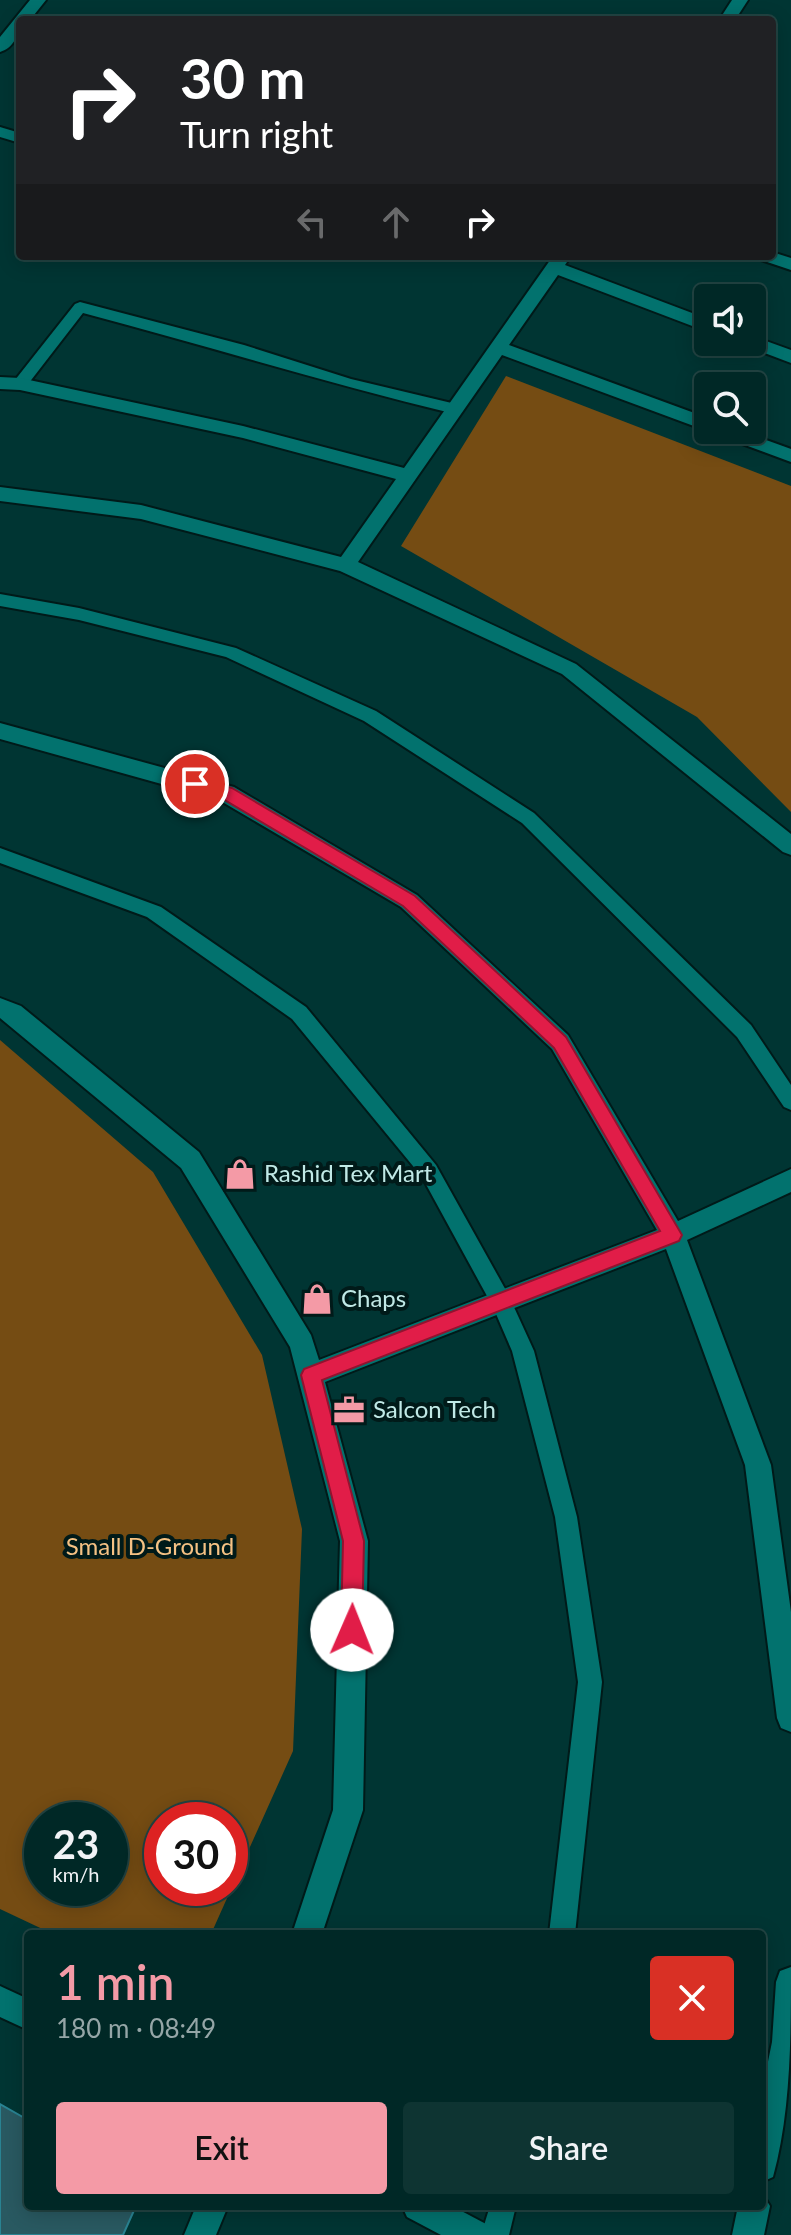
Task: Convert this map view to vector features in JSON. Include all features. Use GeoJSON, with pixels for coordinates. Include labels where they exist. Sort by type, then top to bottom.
{"type":"FeatureCollection","features":[{"type":"Feature","properties":{"kind":"street"},"geometry":{"type":"LineString","coordinates":[[25,16],[38,0]]}},
{"type":"Feature","properties":{"kind":"street"},"geometry":{"type":"LineString","coordinates":[[0,47],[16,27]]}},
{"type":"Feature","properties":{"kind":"street"},"geometry":{"type":"LineString","coordinates":[[346,565],[555,260],[694,320]]}},
{"type":"Feature","properties":{"kind":"street"},"geometry":{"type":"LineString","coordinates":[[498,347],[694,420]]}},
{"type":"Feature","properties":{"kind":"street"},"geometry":{"type":"LineString","coordinates":[[766,347],[791,357]]}},
{"type":"Feature","properties":{"kind":"street"},"geometry":{"type":"LineString","coordinates":[[10,383],[243,432],[408,476]]}},
{"type":"Feature","properties":{"kind":"street"},"geometry":{"type":"LineString","coordinates":[[758,444],[791,456]]}},
{"type":"Feature","properties":{"kind":"street"},"geometry":{"type":"LineString","coordinates":[[0,494],[141,512],[346,565],[569,669],[791,846]]}},
{"type":"Feature","properties":{"kind":"street"},"geometry":{"type":"LineString","coordinates":[[0,731],[226,793],[409,901],[560,1042],[673,1235],[758,1465],[791,1718]]}},
{"type":"Feature","properties":{"kind":"street"},"geometry":{"type":"LineString","coordinates":[[0,1008],[13,1013],[190,1160],[302,1343],[354,1541],[348,1810],[308,1930]]}},
{"type":"Feature","properties":{"kind":"street"},"geometry":{"type":"LineString","coordinates":[[311,1375],[673,1235],[791,1180]]}},
{"type":"Feature","properties":{"kind":"street"},"geometry":{"type":"LineString","coordinates":[[766,2147],[788,2042],[791,1982]]}},
{"type":"Feature","properties":{"kind":"street"},"geometry":{"type":"LineString","coordinates":[[0,2001],[24,2013]]}},
{"type":"Feature","properties":{"kind":"street"},"geometry":{"type":"LineString","coordinates":[[200,2235],[210,2210]]}},
{"type":"Feature","properties":{"kind":"street"},"geometry":{"type":"LineString","coordinates":[[426,2210],[475,2235]]}},
{"type":"Feature","properties":{"kind":"street"},"geometry":{"type":"LineString","coordinates":[[748,2235],[753,2210]]}},
{"type":"Feature","properties":{"kind":"lane"},"geometry":{"type":"LineString","coordinates":[[10,383],[80,307],[239,349],[348,383],[455,409]]}},
{"type":"Feature","properties":{"kind":"lane"},"geometry":{"type":"LineString","coordinates":[[0,600],[79,614],[230,652],[370,716],[528,818],[744,1031],[791,1101]]}},
{"type":"Feature","properties":{"kind":"lane"},"geometry":{"type":"LineString","coordinates":[[0,855],[154,912],[299,1013],[429,1171],[501,1301],[523,1351],[566,1517],[590,1682],[562,1930]]}},
{"type":"Feature","properties":{"kind":"lane"},"geometry":{"type":"LineString","coordinates":[[495,2235],[502,2210]]}},
{"type":"Feature","properties":{"kind":"green space"},"geometry":{"type":"Polygon","coordinates":[[[506,376],[791,486],[791,812],[697,717],[401,546],[506,376]]]}},
{"type":"Feature","properties":{"kind":"green space","name":"Small D-Ground"},"geometry":{"type":"Polygon","coordinates":[[[0,1040],[153,1172],[262,1355],[302,1529],[293,1751],[248,1851],[248,1802],[144,1802],[144,1906],[224,1906],[213,1930],[45,1930],[0,1909],[0,1040]]]}},
{"type":"Feature","properties":{"kind":"building"},"geometry":{"type":"Polygon","coordinates":[[[0,2104],[24,2118],[24,2210],[134,2210],[123,2235],[0,2235],[0,2104]]]}},
{"type":"Feature","properties":{"kind":"place","name":"Rashid Tex Mart"},"geometry":{"type":"Point","coordinates":[240,1174]}},
{"type":"Feature","properties":{"kind":"place","name":"Chaps"},"geometry":{"type":"Point","coordinates":[317,1299]}},
{"type":"Feature","properties":{"kind":"place","name":"Salcon Tech"},"geometry":{"type":"Point","coordinates":[349,1410]}},
{"type":"Feature","properties":{"kind":"route"},"geometry":{"type":"LineString","coordinates":[[195,784],[226,793],[409,901],[560,1042],[673,1235],[311,1375],[354,1541],[352,1630]]}}]}
